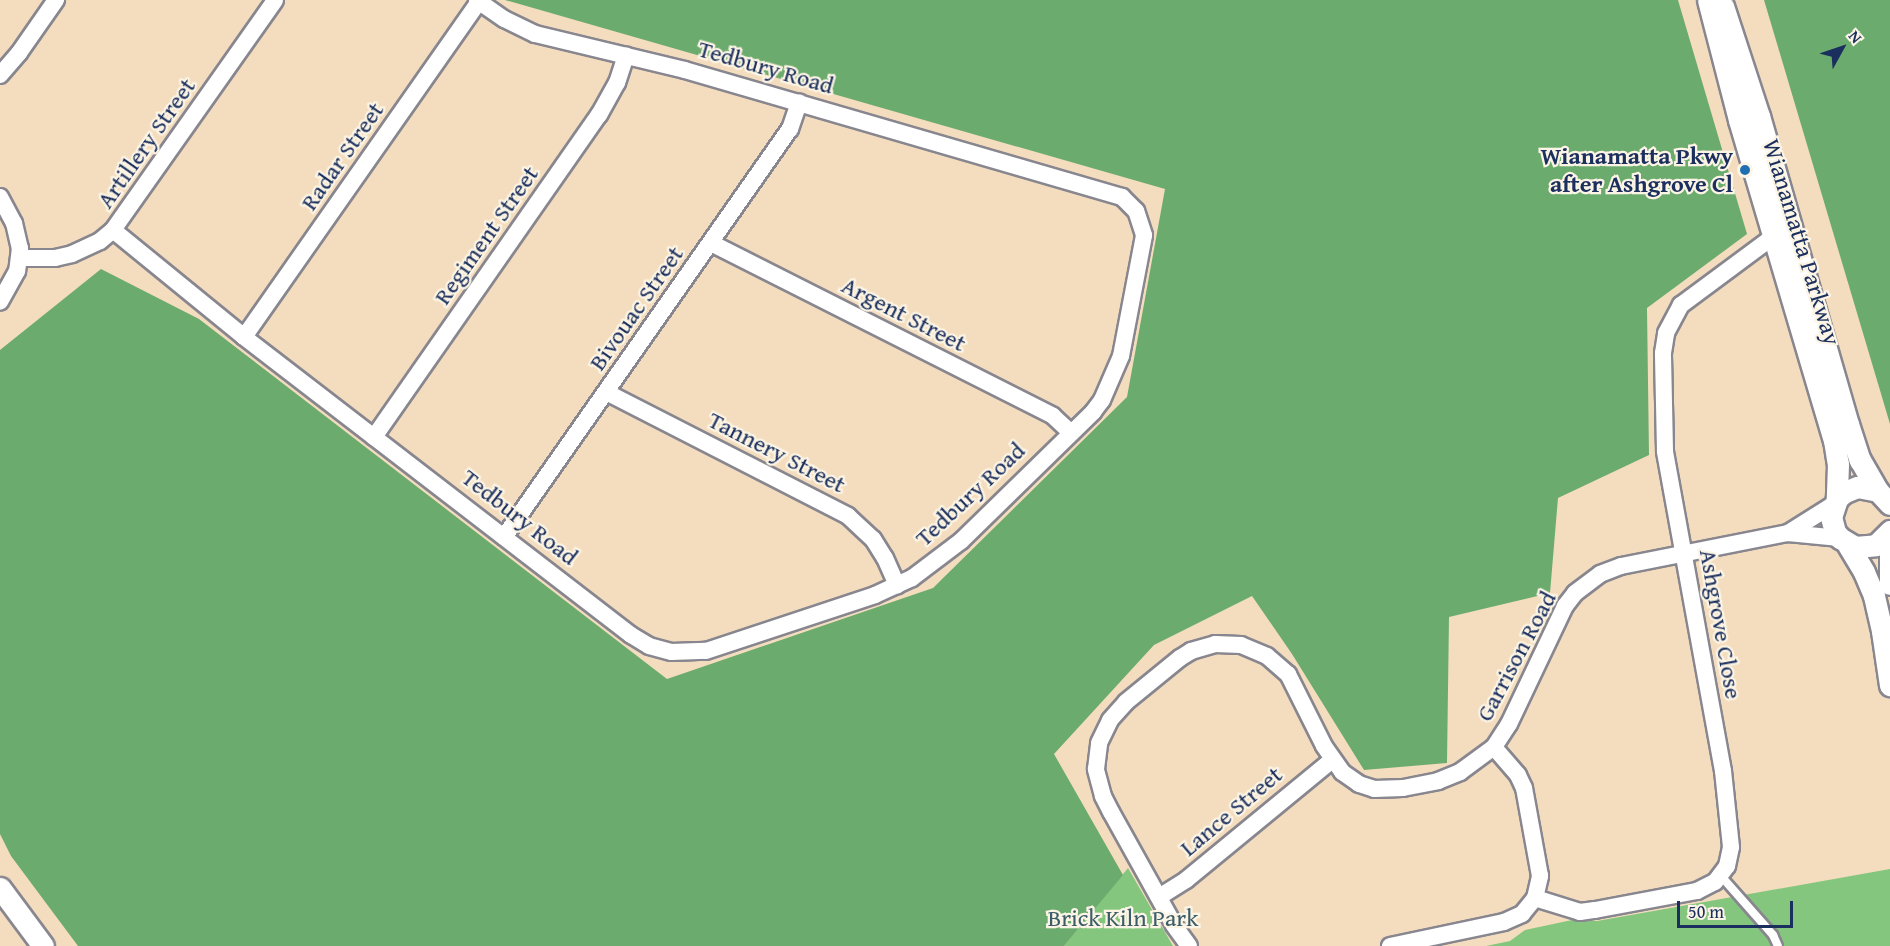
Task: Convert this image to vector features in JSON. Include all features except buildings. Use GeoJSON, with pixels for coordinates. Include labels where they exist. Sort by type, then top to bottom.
{"type":"FeatureCollection","features":[{"type":"Feature","properties":{"kind":"street"},"geometry":{"type":"LineString","coordinates":[[0,75],[56,0]]}},
{"type":"Feature","properties":{"kind":"street","name":"Artillery Street"},"geometry":{"type":"LineString","coordinates":[[20,258],[55,258],[72,254],[100,241],[113,230],[275,0]]}},
{"type":"Feature","properties":{"kind":"street","name":"Wianamatta Parkway"},"geometry":{"type":"LineString","coordinates":[[1708,0],[1739,120],[1834,440],[1838,464],[1832,524],[1844,542]]}},
{"type":"Feature","properties":{"kind":"street","name":"Wianamatta Parkway"},"geometry":{"type":"LineString","coordinates":[[1721,0],[1760,116],[1848,424],[1860,460],[1885,496]]}},
{"type":"Feature","properties":{"kind":"street","name":"Tedbury Road"},"geometry":{"type":"LineString","coordinates":[[113,230],[244,337],[631,635],[649,646],[671,652],[706,651],[897,585],[942,558],[1102,400],[1121,356],[1144,235],[1136,211],[1116,194],[626,55],[535,34],[504,20],[478,1]]}},
{"type":"Feature","properties":{"kind":"street","name":"Radar Street"},"geometry":{"type":"LineString","coordinates":[[244,337],[478,1]]}},
{"type":"Feature","properties":{"kind":"street","name":"Regiment Street"},"geometry":{"type":"LineString","coordinates":[[374,437],[599,115],[617,83],[626,55]]}},
{"type":"Feature","properties":{"kind":"street","name":"Bivouac Street"},"geometry":{"type":"LineString","coordinates":[[504,537],[790,129],[799,103]]}},
{"type":"Feature","properties":{"kind":"street"},"geometry":{"type":"LineString","coordinates":[[0,197],[14,223],[20,258],[13,282],[0,302]]}},
{"type":"Feature","properties":{"kind":"street","name":"Ashgrove Close"},"geometry":{"type":"LineString","coordinates":[[1721,876],[1728,866],[1731,847],[1724,771],[1665,451],[1663,353],[1665,333],[1676,311],[1692,294],[1774,236]]}},
{"type":"Feature","properties":{"kind":"street","name":"Argent Street"},"geometry":{"type":"LineString","coordinates":[[711,243],[1053,416],[1071,433]]}},
{"type":"Feature","properties":{"kind":"street","name":"Tannery Street"},"geometry":{"type":"LineString","coordinates":[[606,392],[848,516],[873,539],[885,558],[897,585]]}},
{"type":"Feature","properties":{"kind":"street"},"geometry":{"type":"LineString","coordinates":[[1836,502],[1843,493],[1857,487],[1885,496]]}},
{"type":"Feature","properties":{"kind":"street","name":"Garrison Road"},"geometry":{"type":"LineString","coordinates":[[1788,533],[1836,502]]}},
{"type":"Feature","properties":{"kind":"street"},"geometry":{"type":"LineString","coordinates":[[1844,542],[1869,548],[1882,542],[1890,531]]}},
{"type":"Feature","properties":{"kind":"street","name":"Garrison Road"},"geometry":{"type":"LineString","coordinates":[[1190,946],[1159,897],[1103,796],[1096,769],[1099,743],[1110,720],[1126,702],[1191,651],[1215,644],[1241,645],[1267,656],[1288,674],[1296,686],[1332,760],[1359,784],[1389,789],[1450,777],[1472,765],[1494,747],[1509,724],[1551,633],[1575,593],[1600,574],[1621,566],[1788,533],[1844,542]]}},
{"type":"Feature","properties":{"kind":"street"},"geometry":{"type":"LineString","coordinates":[[1890,536],[1890,584]]}},
{"type":"Feature","properties":{"kind":"street"},"geometry":{"type":"LineString","coordinates":[[1844,542],[1864,572],[1874,596],[1890,685]]}},
{"type":"Feature","properties":{"kind":"street","name":"Garrison Road"},"geometry":{"type":"LineString","coordinates":[[1494,747],[1518,775],[1524,788],[1539,863],[1539,887],[1535,898]]}},
{"type":"Feature","properties":{"kind":"street","name":"Lance Street"},"geometry":{"type":"LineString","coordinates":[[1159,897],[1186,880],[1332,760]]}},
{"type":"Feature","properties":{"kind":"street"},"geometry":{"type":"LineString","coordinates":[[1390,946],[1504,922],[1522,914],[1535,898],[1580,912],[1697,891],[1707,887],[1721,876]]}},
{"type":"Feature","properties":{"kind":"street"},"geometry":{"type":"LineString","coordinates":[[0,888],[43,946]]}},
{"type":"Feature","properties":{"kind":"lane"},"geometry":{"type":"LineString","coordinates":[[1721,876],[1773,935],[1778,946]]}},
{"type":"Feature","properties":{"kind":"green space"},"geometry":{"type":"Polygon","coordinates":[[[505,0],[1678,0],[1747,234],[1647,308],[1649,455],[1558,498],[1550,593],[1449,617],[1447,763],[1364,770],[1292,654],[1252,596],[1154,645],[1054,754],[1123,875],[1064,946],[78,946],[11,856],[0,834],[0,350],[101,269],[199,319],[667,679],[933,588],[1127,397],[1165,189],[505,0]]]}},
{"type":"Feature","properties":{"kind":"green space"},"geometry":{"type":"Polygon","coordinates":[[[1764,0],[1890,0],[1890,424],[1764,0]]]}},
{"type":"Feature","properties":{"kind":"green space","name":"Brick Kiln Park"},"geometry":{"type":"Polygon","coordinates":[[[1128,868],[1173,946],[1064,946],[1128,868]]]}},
{"type":"Feature","properties":{"kind":"green space"},"geometry":{"type":"Polygon","coordinates":[[[1890,869],[1890,946],[1486,946],[1510,941],[1525,930],[1572,920],[1597,921],[1890,869]]]}},
{"type":"Feature","properties":{"kind":"place","name":"Wianamatta Pkwy after Ashgrove Cl"},"geometry":{"type":"Point","coordinates":[1745,170]}}]}
